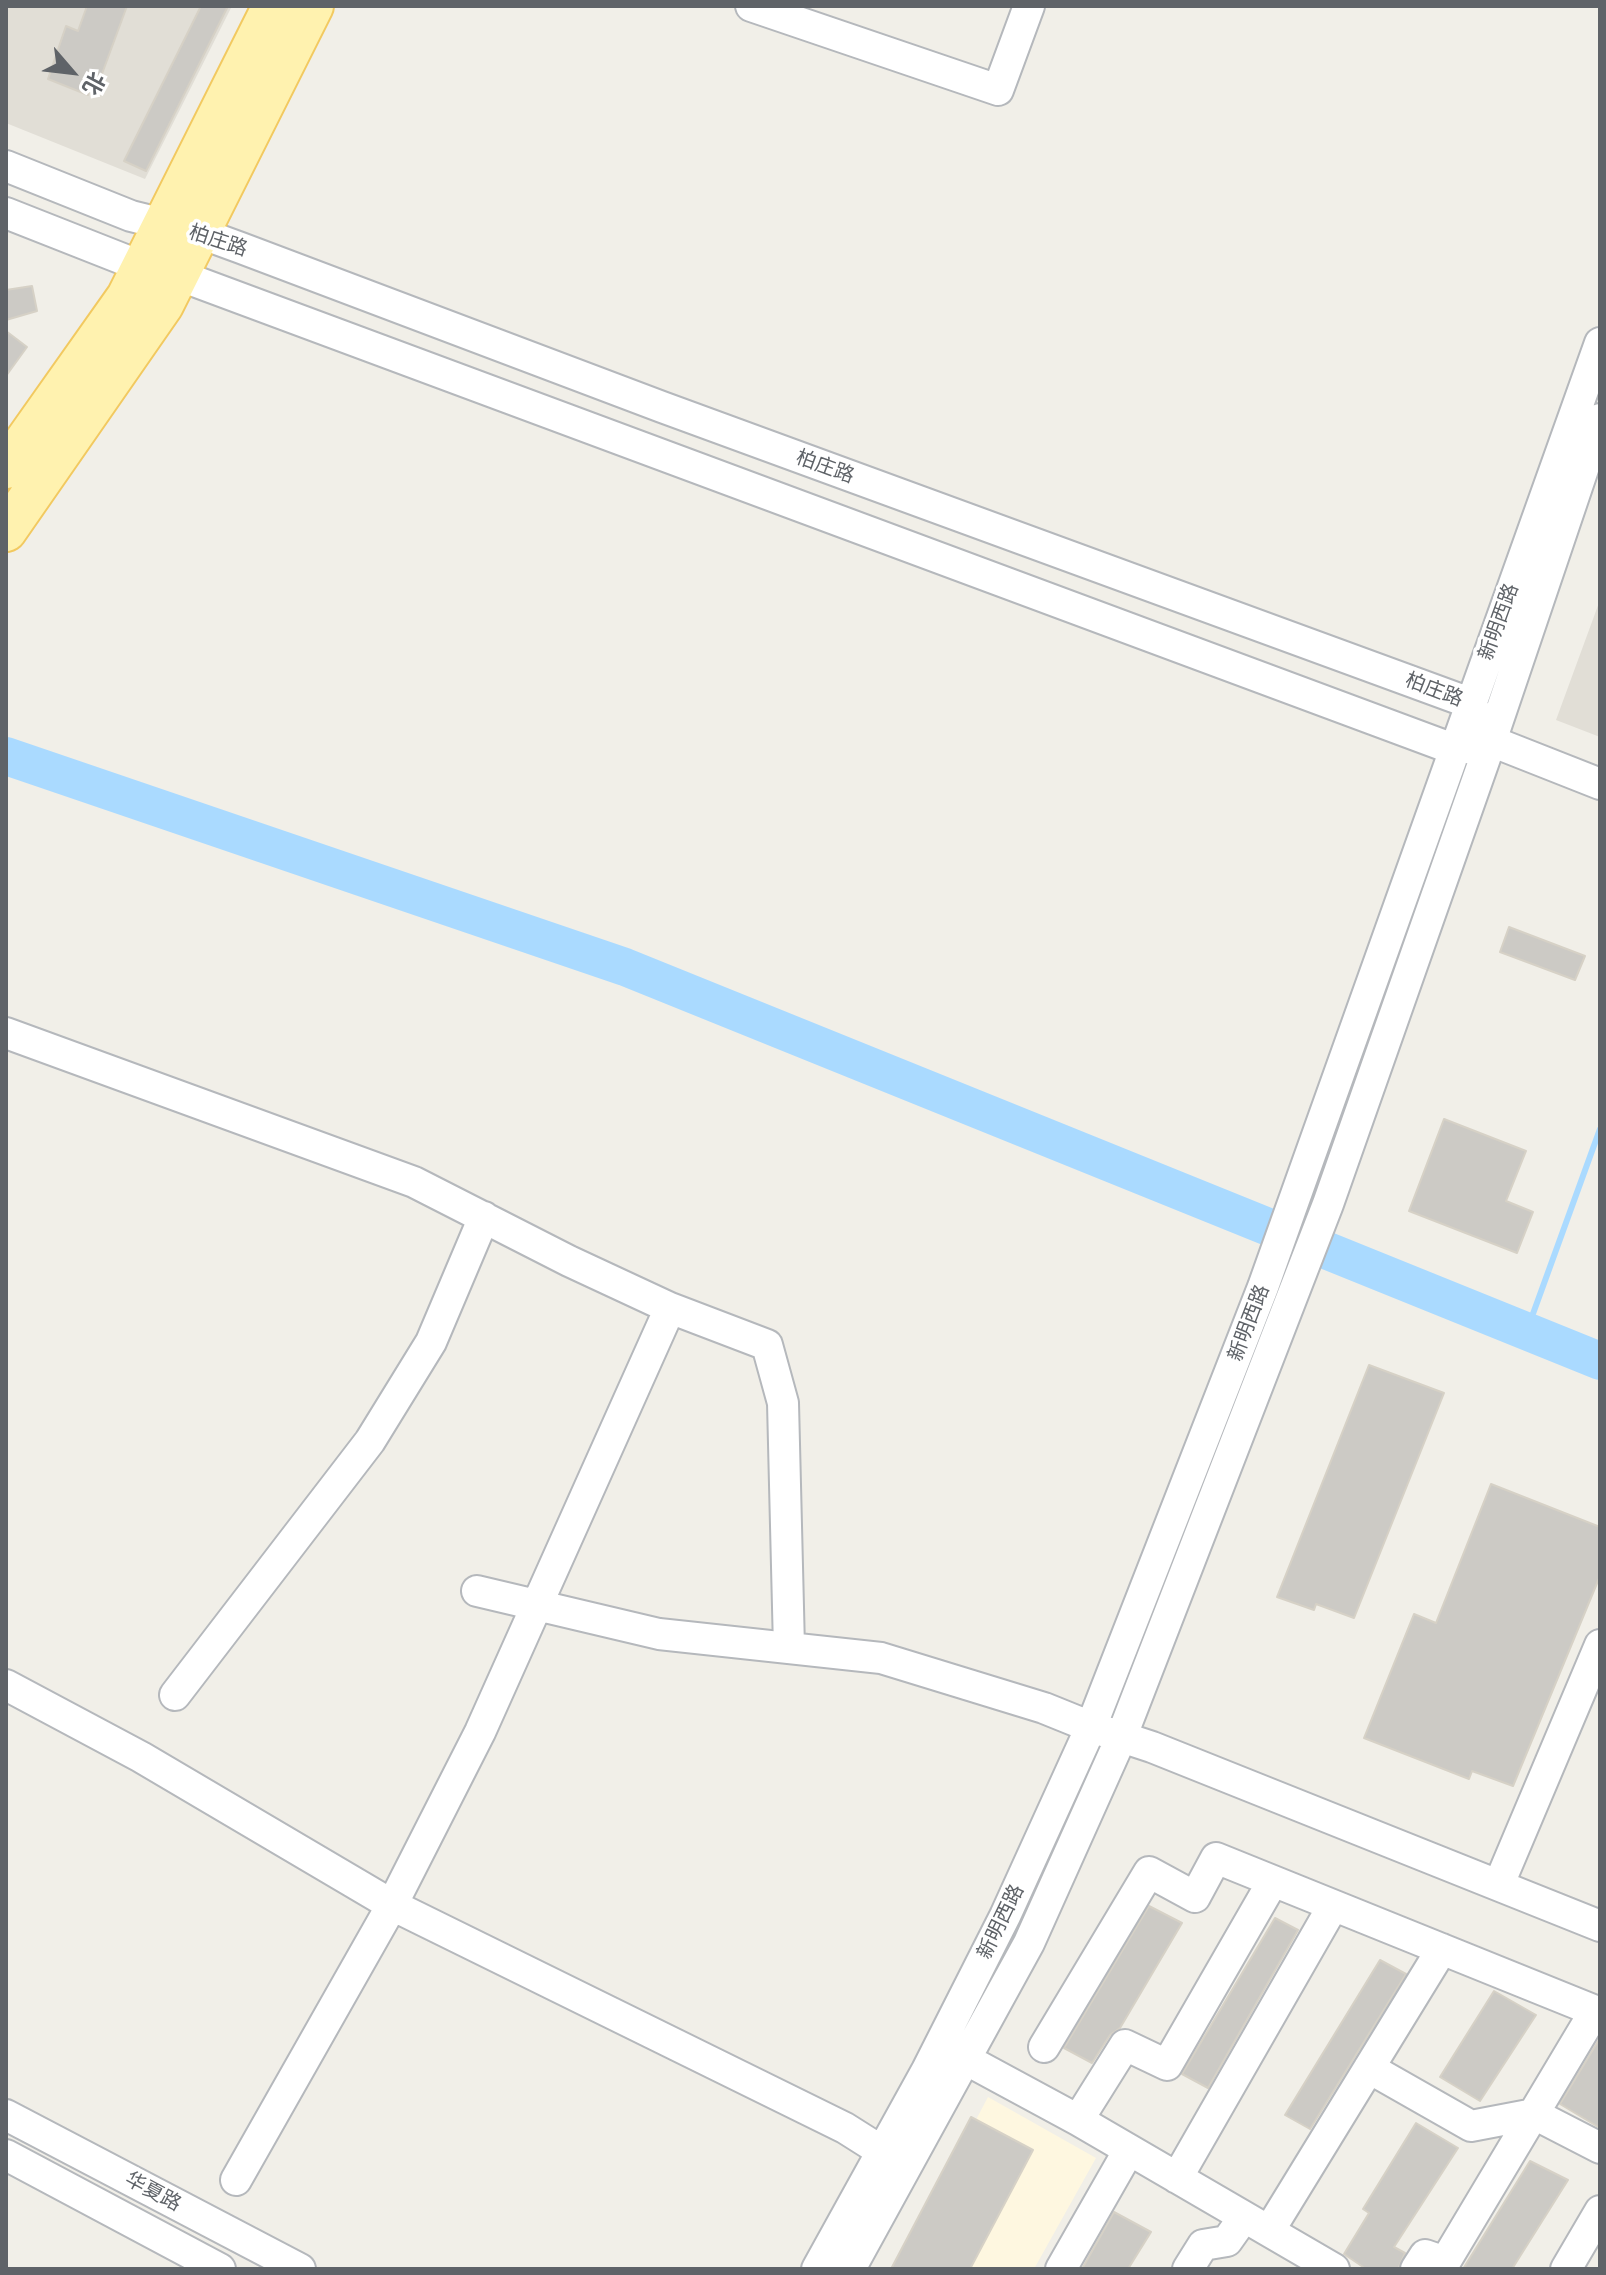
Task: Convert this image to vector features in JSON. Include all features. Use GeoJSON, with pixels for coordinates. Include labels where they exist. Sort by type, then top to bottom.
{"type":"FeatureCollection","features":[{"type":"Feature","properties":{"kind":"main road"},"geometry":{"type":"LineString","coordinates":[[182,229],[273,6]]}},
{"type":"Feature","properties":{"kind":"main road"},"geometry":{"type":"LineString","coordinates":[[6,468],[127,297],[160,271],[313,6]]}},
{"type":"Feature","properties":{"kind":"main road"},"geometry":{"type":"LineString","coordinates":[[6,531],[163,305],[160,271]]}},
{"type":"Feature","properties":{"kind":"street"},"geometry":{"type":"LineString","coordinates":[[751,6],[998,90],[1029,6]]}},
{"type":"Feature","properties":{"kind":"street","name":"柏庄路"},"geometry":{"type":"LineString","coordinates":[[6,166],[131,216],[182,229],[1470,703],[1491,741]]}},
{"type":"Feature","properties":{"kind":"street"},"geometry":{"type":"LineString","coordinates":[[6,213],[1456,750],[1491,741],[1600,784]]}},
{"type":"Feature","properties":{"kind":"street","name":"新明西路"},"geometry":{"type":"LineString","coordinates":[[817,2269],[883,2152],[1005,1916],[1091,1727],[1263,1287],[1600,343]]}},
{"type":"Feature","properties":{"kind":"street","name":"新明西路"},"geometry":{"type":"LineString","coordinates":[[850,2269],[1029,1943],[1121,1738],[1328,1204],[1491,741],[1600,419]]}},
{"type":"Feature","properties":{"kind":"street"},"geometry":{"type":"LineString","coordinates":[[6,1033],[414,1182],[670,1308],[767,1345],[783,1403],[789,1648]]}},
{"type":"Feature","properties":{"kind":"street"},"geometry":{"type":"LineString","coordinates":[[175,1695],[370,1441],[431,1342],[484,1217]]}},
{"type":"Feature","properties":{"kind":"street"},"geometry":{"type":"LineString","coordinates":[[236,2180],[392,1905],[480,1732],[670,1308]]}},
{"type":"Feature","properties":{"kind":"street"},"geometry":{"type":"LineString","coordinates":[[477,1591],[659,1634],[881,1658],[1044,1708],[1180,1758],[1600,1926]]}},
{"type":"Feature","properties":{"kind":"street"},"geometry":{"type":"LineString","coordinates":[[1499,1884],[1600,1645]]}},
{"type":"Feature","properties":{"kind":"street"},"geometry":{"type":"LineString","coordinates":[[6,1685],[141,1757],[392,1905],[845,2128],[883,2152]]}},
{"type":"Feature","properties":{"kind":"street"},"geometry":{"type":"LineString","coordinates":[[1044,2047],[1149,1872],[1195,1897],[1216,1858],[1597,2012],[1445,2262],[1425,2255],[1416,2269]]}},
{"type":"Feature","properties":{"kind":"street"},"geometry":{"type":"LineString","coordinates":[[1078,2120],[1125,2045],[1167,2065],[1273,1881]]}},
{"type":"Feature","properties":{"kind":"street"},"geometry":{"type":"LineString","coordinates":[[1177,2178],[1333,1906]]}},
{"type":"Feature","properties":{"kind":"street"},"geometry":{"type":"LineString","coordinates":[[1188,2269],[1203,2245],[1227,2241],[1257,2224],[1369,2068],[1442,1949]]}},
{"type":"Feature","properties":{"kind":"street"},"geometry":{"type":"LineString","coordinates":[[967,2060],[1078,2120],[1334,2269]]}},
{"type":"Feature","properties":{"kind":"street"},"geometry":{"type":"LineString","coordinates":[[1369,2068],[1471,2126],[1534,2114],[1600,2148]]}},
{"type":"Feature","properties":{"kind":"street","name":"华夏路"},"geometry":{"type":"LineString","coordinates":[[6,2115],[300,2269]]}},
{"type":"Feature","properties":{"kind":"street"},"geometry":{"type":"LineString","coordinates":[[1061,2269],[1129,2150]]}},
{"type":"Feature","properties":{"kind":"street","name":"华夏路"},"geometry":{"type":"LineString","coordinates":[[6,2155],[220,2269]]}},
{"type":"Feature","properties":{"kind":"street"},"geometry":{"type":"LineString","coordinates":[[1566,2269],[1600,2211]]}},
{"type":"Feature","properties":{"kind":"shaded area"},"geometry":{"type":"Polygon","coordinates":[[[6,6],[232,6],[145,179],[6,123],[6,6]]]}},
{"type":"Feature","properties":{"kind":"shaded area"},"geometry":{"type":"Polygon","coordinates":[[[1600,600],[1600,737],[1556,720],[1600,600]]]}},
{"type":"Feature","properties":{"kind":"shaded area"},"geometry":{"type":"Polygon","coordinates":[[[988,2097],[1096,2158],[1034,2269],[897,2269],[988,2097]]]}},
{"type":"Feature","properties":{"kind":"building"},"geometry":{"type":"Polygon","coordinates":[[[87,6],[127,6],[99,82],[93,78],[88,95],[48,79],[66,26],[78,31],[87,6]]]}},
{"type":"Feature","properties":{"kind":"building"},"geometry":{"type":"Polygon","coordinates":[[[201,6],[228,6],[146,171],[124,161],[201,6]]]}},
{"type":"Feature","properties":{"kind":"building"},"geometry":{"type":"Polygon","coordinates":[[[32,286],[37,311],[6,320],[6,290],[32,286]]]}},
{"type":"Feature","properties":{"kind":"building"},"geometry":{"type":"Polygon","coordinates":[[[6,331],[27,347],[6,376],[6,331]]]}},
{"type":"Feature","properties":{"kind":"building"},"geometry":{"type":"Polygon","coordinates":[[[1509,927],[1585,956],[1575,980],[1500,952],[1509,927]]]}},
{"type":"Feature","properties":{"kind":"building"},"geometry":{"type":"Polygon","coordinates":[[[1444,1119],[1526,1151],[1506,1201],[1533,1212],[1517,1253],[1409,1211],[1444,1119]]]}},
{"type":"Feature","properties":{"kind":"building"},"geometry":{"type":"Polygon","coordinates":[[[1369,1365],[1444,1393],[1354,1618],[1316,1604],[1314,1610],[1277,1597],[1369,1365]]]}},
{"type":"Feature","properties":{"kind":"building"},"geometry":{"type":"Polygon","coordinates":[[[1491,1484],[1600,1527],[1600,1576],[1513,1786],[1472,1771],[1469,1779],[1364,1738],[1414,1614],[1436,1623],[1491,1484]]]}},
{"type":"Feature","properties":{"kind":"building"},"geometry":{"type":"Polygon","coordinates":[[[1149,1906],[1182,1923],[1120,2028],[1110,2035],[1092,2063],[1064,2048],[1149,1906]]]}},
{"type":"Feature","properties":{"kind":"building"},"geometry":{"type":"Polygon","coordinates":[[[1275,1918],[1298,1930],[1208,2088],[1182,2074],[1275,1918]]]}},
{"type":"Feature","properties":{"kind":"building"},"geometry":{"type":"Polygon","coordinates":[[[1380,1960],[1406,1974],[1310,2129],[1285,2115],[1380,1960]]]}},
{"type":"Feature","properties":{"kind":"building"},"geometry":{"type":"Polygon","coordinates":[[[1494,1991],[1536,2015],[1480,2101],[1440,2077],[1494,1991]]]}},
{"type":"Feature","properties":{"kind":"building"},"geometry":{"type":"Polygon","coordinates":[[[1600,2038],[1600,2128],[1560,2104],[1600,2038]]]}},
{"type":"Feature","properties":{"kind":"building"},"geometry":{"type":"Polygon","coordinates":[[[971,2117],[1033,2150],[970,2269],[891,2269],[971,2117]]]}},
{"type":"Feature","properties":{"kind":"building"},"geometry":{"type":"Polygon","coordinates":[[[1416,2123],[1458,2148],[1394,2247],[1405,2253],[1398,2269],[1366,2269],[1344,2254],[1369,2213],[1363,2209],[1416,2123]]]}},
{"type":"Feature","properties":{"kind":"building"},"geometry":{"type":"Polygon","coordinates":[[[1530,2161],[1568,2180],[1512,2269],[1463,2269],[1530,2161]]]}},
{"type":"Feature","properties":{"kind":"building"},"geometry":{"type":"Polygon","coordinates":[[[1114,2212],[1151,2232],[1128,2269],[1082,2269],[1114,2212]]]}},
{"type":"Feature","properties":{"kind":"waterway"},"geometry":{"type":"LineString","coordinates":[[6,756],[625,967],[1600,1361]]}},
{"type":"Feature","properties":{"kind":"waterway"},"geometry":{"type":"LineString","coordinates":[[1526,1333],[1600,1129]]}}]}
